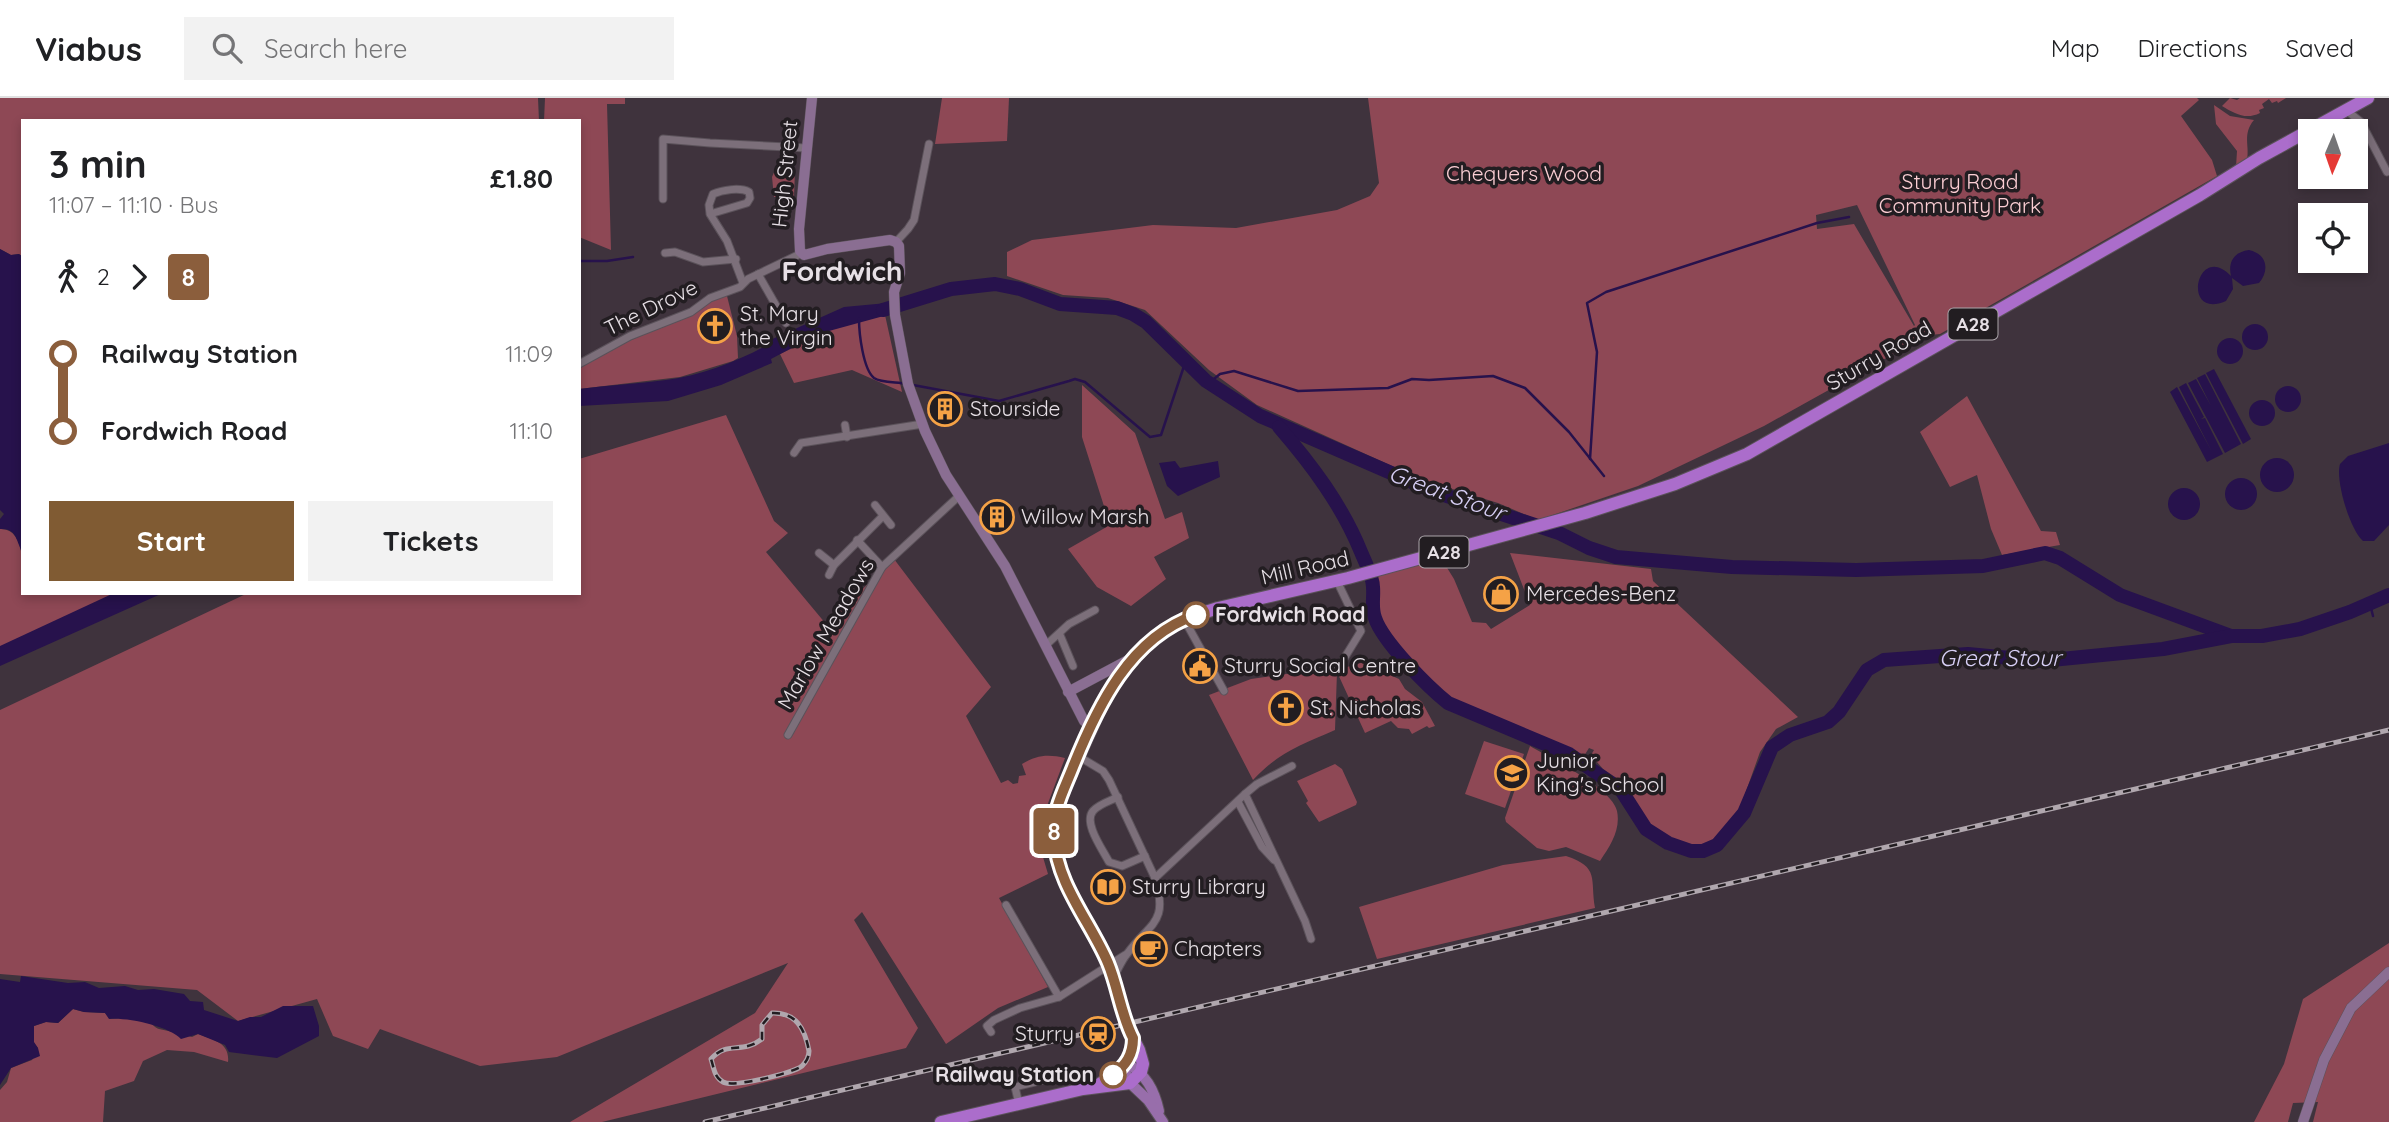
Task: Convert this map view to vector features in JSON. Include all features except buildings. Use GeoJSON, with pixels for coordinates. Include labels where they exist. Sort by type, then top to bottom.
{"type":"FeatureCollection","features":[{"type":"Feature","properties":{"kind":"highway","name":"Sturry Road"},"geometry":{"type":"LineString","coordinates":[[1497,537],[1663,488],[1747,454],[2366,99]]}},
{"type":"Feature","properties":{"kind":"highway","name":"Mill Road"},"geometry":{"type":"LineString","coordinates":[[1133,657],[1184,619],[1218,608],[1391,567],[1497,537]]}},
{"type":"Feature","properties":{"kind":"highway","name":"A28"},"geometry":{"type":"LineString","coordinates":[[1133,657],[1119,675],[1078,755],[1058,802],[1053,836],[1056,856],[1073,900],[1113,978],[1139,1050],[1143,1064],[1141,1072]]}},
{"type":"Feature","properties":{"kind":"highway"},"geometry":{"type":"LineString","coordinates":[[1094,1087],[1125,1065],[1133,1047],[1133,1038]]}},
{"type":"Feature","properties":{"kind":"highway"},"geometry":{"type":"LineString","coordinates":[[941,1122],[1094,1087],[1130,1083],[1141,1072]]}},
{"type":"Feature","properties":{"kind":"main road"},"geometry":{"type":"LineString","coordinates":[[1125,1065],[1141,1072],[1156,1097],[1162,1119]]}},
{"type":"Feature","properties":{"kind":"main road"},"geometry":{"type":"LineString","coordinates":[[1125,1065],[1130,1083],[1140,1090],[1162,1119]]}},
{"type":"Feature","properties":{"kind":"street","name":"High Street"},"geometry":{"type":"LineString","coordinates":[[802,253],[798,236],[812,98]]}},
{"type":"Feature","properties":{"kind":"street"},"geometry":{"type":"LineString","coordinates":[[2362,119],[2366,99]]}},
{"type":"Feature","properties":{"kind":"street"},"geometry":{"type":"LineString","coordinates":[[2346,110],[2357,119]]}},
{"type":"Feature","properties":{"kind":"street"},"geometry":{"type":"LineString","coordinates":[[2368,135],[2387,172]]}},
{"type":"Feature","properties":{"kind":"street"},"geometry":{"type":"LineString","coordinates":[[663,199],[663,139],[807,148]]}},
{"type":"Feature","properties":{"kind":"street"},"geometry":{"type":"LineString","coordinates":[[802,253],[804,255],[869,242],[896,242],[914,220],[929,144]]}},
{"type":"Feature","properties":{"kind":"street"},"geometry":{"type":"LineString","coordinates":[[710,214],[747,203],[750,198],[748,192],[743,189],[719,191],[713,194],[709,205],[710,214],[736,259],[742,285]]}},
{"type":"Feature","properties":{"kind":"street"},"geometry":{"type":"LineString","coordinates":[[896,242],[899,246],[900,273],[893,302],[895,316],[908,384],[923,424],[946,475],[1005,566],[1084,721],[1092,725]]}},
{"type":"Feature","properties":{"kind":"street"},"geometry":{"type":"LineString","coordinates":[[666,253],[675,252],[703,262],[736,259]]}},
{"type":"Feature","properties":{"kind":"street","name":"The Drove"},"geometry":{"type":"LineString","coordinates":[[581,363],[630,336],[691,312],[710,298],[742,285],[758,274],[802,253]]}},
{"type":"Feature","properties":{"kind":"street"},"geometry":{"type":"LineString","coordinates":[[758,274],[786,323]]}},
{"type":"Feature","properties":{"kind":"street"},"geometry":{"type":"LineString","coordinates":[[794,453],[801,443],[923,424]]}},
{"type":"Feature","properties":{"kind":"street"},"geometry":{"type":"LineString","coordinates":[[845,425],[847,437]]}},
{"type":"Feature","properties":{"kind":"street","name":"Marlow Meadows"},"geometry":{"type":"LineString","coordinates":[[788,734],[882,567],[959,496]]}},
{"type":"Feature","properties":{"kind":"street"},"geometry":{"type":"LineString","coordinates":[[875,505],[891,525]]}},
{"type":"Feature","properties":{"kind":"street"},"geometry":{"type":"LineString","coordinates":[[830,575],[834,565],[883,516]]}},
{"type":"Feature","properties":{"kind":"street"},"geometry":{"type":"LineString","coordinates":[[857,540],[882,567]]}},
{"type":"Feature","properties":{"kind":"street"},"geometry":{"type":"LineString","coordinates":[[819,553],[834,565]]}},
{"type":"Feature","properties":{"kind":"street"},"geometry":{"type":"LineString","coordinates":[[1337,670],[1361,631],[1342,579]]}},
{"type":"Feature","properties":{"kind":"street"},"geometry":{"type":"LineString","coordinates":[[1046,645],[1069,624],[1096,610]]}},
{"type":"Feature","properties":{"kind":"street"},"geometry":{"type":"LineString","coordinates":[[1184,619],[1224,691]]}},
{"type":"Feature","properties":{"kind":"street"},"geometry":{"type":"LineString","coordinates":[[1060,635],[1073,666]]}},
{"type":"Feature","properties":{"kind":"street"},"geometry":{"type":"LineString","coordinates":[[1068,692],[1133,657]]}},
{"type":"Feature","properties":{"kind":"street"},"geometry":{"type":"LineString","coordinates":[[1078,755],[1103,771],[1118,797],[1160,893],[1160,909],[1154,925],[1126,955],[1113,978]]}},
{"type":"Feature","properties":{"kind":"street"},"geometry":{"type":"LineString","coordinates":[[1155,878],[1245,794],[1292,766]]}},
{"type":"Feature","properties":{"kind":"street"},"geometry":{"type":"LineString","coordinates":[[1245,794],[1311,939]]}},
{"type":"Feature","properties":{"kind":"street"},"geometry":{"type":"LineString","coordinates":[[1118,797],[1091,813],[1092,829],[1109,862],[1122,866],[1145,856]]}},
{"type":"Feature","properties":{"kind":"street"},"geometry":{"type":"LineString","coordinates":[[1238,802],[1262,847],[1279,865]]}},
{"type":"Feature","properties":{"kind":"street"},"geometry":{"type":"LineString","coordinates":[[1006,905],[1044,963],[1059,997]]}},
{"type":"Feature","properties":{"kind":"street"},"geometry":{"type":"LineString","coordinates":[[991,1032],[987,1026],[994,1020],[1020,1008],[1059,997],[1126,955]]}},
{"type":"Feature","properties":{"kind":"street"},"geometry":{"type":"LineString","coordinates":[[2303,1122],[2323,1060],[2351,1008],[2389,972]]}},
{"type":"Feature","properties":{"kind":"street"},"geometry":{"type":"LineString","coordinates":[[1019,1104],[1015,1087],[1064,1075]]}},
{"type":"Feature","properties":{"kind":"green space"},"geometry":{"type":"Polygon","coordinates":[[[0,98],[538,98],[539,119],[21,119],[21,256],[11,255],[0,249],[0,98]]]}},
{"type":"Feature","properties":{"kind":"green space"},"geometry":{"type":"Polygon","coordinates":[[[545,98],[625,98],[625,104],[607,104],[611,250],[581,238],[581,119],[544,119],[545,98]]]}},
{"type":"Feature","properties":{"kind":"green space"},"geometry":{"type":"Polygon","coordinates":[[[942,98],[1009,98],[1007,141],[935,144],[942,98]]]}},
{"type":"Feature","properties":{"kind":"green space"},"geometry":{"type":"Polygon","coordinates":[[[1368,98],[2197,98],[2199,100],[2181,116],[2212,160],[2217,176],[1940,334],[1920,336],[1888,357],[1764,426],[1638,486],[1538,520],[1498,503],[1423,480],[1257,405],[1209,370],[1145,310],[1108,298],[1063,295],[1007,276],[1007,252],[1032,240],[1153,225],[1236,228],[1337,210],[1370,196],[1379,183],[1368,98]],[[1857,205],[1816,215],[1817,229],[1854,224],[1915,325],[1857,205]]]}},
{"type":"Feature","properties":{"kind":"green space"},"geometry":{"type":"Polygon","coordinates":[[[2230,98],[2286,98],[2278,103],[2272,103],[2269,99],[2262,104],[2264,108],[2259,110],[2260,113],[2245,116],[2222,106],[2230,98]]]}},
{"type":"Feature","properties":{"kind":"green space"},"geometry":{"type":"Polygon","coordinates":[[[2214,105],[2230,116],[2254,120],[2247,135],[2247,160],[2236,167],[2237,151],[2216,124],[2214,105]]]}},
{"type":"Feature","properties":{"kind":"green space"},"geometry":{"type":"Polygon","coordinates":[[[776,168],[795,169],[794,197],[774,197],[772,177],[776,168]]]}},
{"type":"Feature","properties":{"kind":"green space"},"geometry":{"type":"Polygon","coordinates":[[[727,296],[737,336],[738,358],[680,377],[581,389],[581,367],[629,341],[669,324],[711,300],[727,296]]]}},
{"type":"Feature","properties":{"kind":"green space"},"geometry":{"type":"Polygon","coordinates":[[[885,315],[902,392],[852,370],[794,383],[780,354],[835,328],[885,315]]]}},
{"type":"Feature","properties":{"kind":"green space"},"geometry":{"type":"Polygon","coordinates":[[[1082,385],[1135,433],[1165,519],[1182,512],[1189,538],[1154,557],[1166,579],[1131,606],[1097,587],[1068,549],[1110,525],[1082,437],[1082,385]]]}},
{"type":"Feature","properties":{"kind":"green space"},"geometry":{"type":"Polygon","coordinates":[[[1967,396],[2041,531],[2056,532],[2060,545],[2002,555],[1991,529],[1977,475],[1950,487],[1920,432],[1967,396]]]}},
{"type":"Feature","properties":{"kind":"green space"},"geometry":{"type":"Polygon","coordinates":[[[726,415],[774,521],[788,533],[766,552],[826,624],[894,559],[991,687],[966,716],[1001,783],[1008,780],[1013,784],[1018,783],[1019,776],[1026,775],[1022,764],[1038,757],[1065,758],[1047,806],[1040,847],[1048,874],[999,898],[1048,987],[998,1008],[946,1044],[862,912],[854,920],[918,1028],[906,1048],[602,1122],[570,1122],[755,1013],[788,963],[557,1057],[480,1066],[380,1029],[368,1049],[333,1036],[317,999],[238,1021],[197,990],[0,974],[0,710],[244,595],[581,595],[581,458],[726,415]]]}},
{"type":"Feature","properties":{"kind":"green space"},"geometry":{"type":"Polygon","coordinates":[[[0,529],[9,531],[19,544],[21,595],[116,595],[0,648],[0,529]]]}},
{"type":"Feature","properties":{"kind":"green space"},"geometry":{"type":"Polygon","coordinates":[[[1510,553],[1651,569],[1653,581],[1798,717],[1776,729],[1760,752],[1739,811],[1725,830],[1706,845],[1692,847],[1663,839],[1641,814],[1627,785],[1603,769],[1591,755],[1594,750],[1589,748],[1584,756],[1452,701],[1418,670],[1395,642],[1378,615],[1374,597],[1375,577],[1441,558],[1454,579],[1472,622],[1486,623],[1491,629],[1530,605],[1510,553]]]}},
{"type":"Feature","properties":{"kind":"green space"},"geometry":{"type":"Polygon","coordinates":[[[1374,659],[1381,671],[1399,679],[1405,689],[1422,702],[1435,726],[1427,726],[1412,734],[1409,729],[1398,728],[1391,721],[1365,733],[1337,672],[1335,730],[1281,756],[1253,780],[1209,695],[1251,679],[1329,668],[1337,670],[1374,659]]]}},
{"type":"Feature","properties":{"kind":"green space"},"geometry":{"type":"Polygon","coordinates":[[[1484,741],[1524,754],[1505,808],[1465,794],[1484,741]]]}},
{"type":"Feature","properties":{"kind":"green space"},"geometry":{"type":"Polygon","coordinates":[[[1530,746],[1593,783],[1613,802],[1618,818],[1616,831],[1600,861],[1566,847],[1549,851],[1537,848],[1506,822],[1505,818],[1530,746]]]}},
{"type":"Feature","properties":{"kind":"green space"},"geometry":{"type":"Polygon","coordinates":[[[1335,764],[1342,769],[1357,802],[1356,805],[1319,822],[1306,803],[1308,801],[1297,781],[1335,764]]]}},
{"type":"Feature","properties":{"kind":"green space"},"geometry":{"type":"Polygon","coordinates":[[[1566,856],[1577,860],[1589,870],[1595,908],[1377,959],[1359,907],[1503,865],[1566,856]]]}},
{"type":"Feature","properties":{"kind":"green space"},"geometry":{"type":"Polygon","coordinates":[[[2389,943],[2389,1122],[2313,1122],[2318,1102],[2293,1103],[2288,1122],[2254,1122],[2284,1064],[2303,999],[2389,943]]]}},
{"type":"Feature","properties":{"kind":"green space"},"geometry":{"type":"Polygon","coordinates":[[[73,1009],[105,1013],[110,1019],[149,1023],[159,1029],[192,1037],[198,1034],[224,1046],[228,1062],[194,1052],[167,1050],[143,1061],[134,1081],[105,1091],[103,1122],[0,1122],[0,1090],[7,1082],[11,1068],[32,1060],[38,1048],[34,1043],[34,1026],[46,1022],[58,1023],[73,1009]]]}},
{"type":"Feature","properties":{"kind":"shaded area"},"geometry":{"type":"Polygon","coordinates":[[[0,249],[11,255],[21,256],[21,549],[13,533],[0,529],[0,519],[4,514],[0,510],[0,249]]]}},
{"type":"Feature","properties":{"kind":"shaded area"},"geometry":{"type":"Polygon","coordinates":[[[2249,250],[2260,255],[2265,263],[2265,273],[2259,283],[2243,286],[2232,278],[2233,289],[2226,301],[2212,304],[2203,300],[2198,292],[2202,273],[2209,268],[2219,268],[2231,276],[2230,267],[2235,256],[2249,250]]]}},
{"type":"Feature","properties":{"kind":"shaded area"},"geometry":{"type":"Polygon","coordinates":[[[892,304],[891,314],[818,334],[771,359],[772,363],[721,385],[668,401],[581,406],[581,389],[679,378],[718,367],[844,307],[892,304]]]}},
{"type":"Feature","properties":{"kind":"shaded area"},"geometry":{"type":"Polygon","coordinates":[[[2255,324],[2264,328],[2268,337],[2264,346],[2255,350],[2246,346],[2242,337],[2246,328],[2255,324]]]}},
{"type":"Feature","properties":{"kind":"shaded area"},"geometry":{"type":"Polygon","coordinates":[[[2230,338],[2239,342],[2243,351],[2239,360],[2230,364],[2221,360],[2217,351],[2221,342],[2230,338]]]}},
{"type":"Feature","properties":{"kind":"shaded area"},"geometry":{"type":"Polygon","coordinates":[[[2214,369],[2251,439],[2243,444],[2206,373],[2214,369]]]}},
{"type":"Feature","properties":{"kind":"shaded area"},"geometry":{"type":"Polygon","coordinates":[[[2205,374],[2241,444],[2225,453],[2188,383],[2196,379],[2211,406],[2197,378],[2205,374]]]}},
{"type":"Feature","properties":{"kind":"shaded area"},"geometry":{"type":"Polygon","coordinates":[[[2186,383],[2204,417],[2201,419],[2205,418],[2223,454],[2207,462],[2170,392],[2177,387],[2212,452],[2179,387],[2186,383]]]}},
{"type":"Feature","properties":{"kind":"shaded area"},"geometry":{"type":"Polygon","coordinates":[[[2288,386],[2297,390],[2301,399],[2297,408],[2288,412],[2279,408],[2275,399],[2279,390],[2288,386]]]}},
{"type":"Feature","properties":{"kind":"shaded area"},"geometry":{"type":"Polygon","coordinates":[[[2262,400],[2271,404],[2275,413],[2271,422],[2262,426],[2253,422],[2249,413],[2253,404],[2262,400]]]}},
{"type":"Feature","properties":{"kind":"shaded area"},"geometry":{"type":"Polygon","coordinates":[[[2389,443],[2389,525],[2374,541],[2363,541],[2353,527],[2345,504],[2340,481],[2340,464],[2348,456],[2389,443]]]}},
{"type":"Feature","properties":{"kind":"shaded area"},"geometry":{"type":"Polygon","coordinates":[[[2277,458],[2289,463],[2294,475],[2289,487],[2277,492],[2265,487],[2260,475],[2265,463],[2277,458]]]}},
{"type":"Feature","properties":{"kind":"shaded area"},"geometry":{"type":"Polygon","coordinates":[[[1175,461],[1180,468],[1218,461],[1220,477],[1178,496],[1167,486],[1159,463],[1175,461]]]}},
{"type":"Feature","properties":{"kind":"shaded area"},"geometry":{"type":"Polygon","coordinates":[[[2241,478],[2253,482],[2257,494],[2253,506],[2241,510],[2229,506],[2225,494],[2229,482],[2241,478]]]}},
{"type":"Feature","properties":{"kind":"shaded area"},"geometry":{"type":"Polygon","coordinates":[[[2184,488],[2196,492],[2200,504],[2196,516],[2184,520],[2172,516],[2168,504],[2172,492],[2184,488]]]}},
{"type":"Feature","properties":{"kind":"shaded area"},"geometry":{"type":"Polygon","coordinates":[[[110,595],[159,595],[0,666],[0,646],[110,595]]]}},
{"type":"Feature","properties":{"kind":"shaded area"},"geometry":{"type":"Polygon","coordinates":[[[21,976],[68,983],[85,982],[99,988],[125,986],[138,990],[154,989],[184,994],[190,1001],[203,1002],[204,1010],[238,1021],[261,1017],[283,1006],[313,1006],[319,1036],[277,1058],[229,1052],[225,1045],[198,1034],[181,1039],[167,1030],[147,1023],[109,1019],[105,1013],[73,1009],[58,1023],[46,1022],[34,1026],[34,1042],[40,1056],[11,1068],[0,1085],[0,979],[20,982],[21,976]]]}},
{"type":"Feature","properties":{"kind":"waterway"},"geometry":{"type":"LineString","coordinates":[[1590,459],[1597,352],[1587,303],[1606,292],[1817,223],[1849,217]]}},
{"type":"Feature","properties":{"kind":"waterway"},"geometry":{"type":"LineString","coordinates":[[581,261],[633,257]]}},
{"type":"Feature","properties":{"kind":"waterway","name":"Great Stour"},"geometry":{"type":"LineString","coordinates":[[883,310],[951,289],[995,284],[1020,289],[1060,304],[1117,308],[1146,322],[1206,381],[1260,416],[1435,492],[1559,533],[1589,548],[1616,557],[1732,567],[1856,570],[1983,566],[2045,553],[2060,558],[2120,595],[2231,636]]}},
{"type":"Feature","properties":{"kind":"waterway","name":"Great Stour"},"geometry":{"type":"LineString","coordinates":[[859,319],[862,350],[870,373],[881,381],[906,384]]}},
{"type":"Feature","properties":{"kind":"waterway","name":"Great Stour"},"geometry":{"type":"LineString","coordinates":[[913,385],[999,401],[1075,379],[1085,382],[1150,437],[1161,435],[1185,363]]}},
{"type":"Feature","properties":{"kind":"waterway"},"geometry":{"type":"LineString","coordinates":[[1209,383],[1220,374],[1234,371],[1298,391],[1388,388],[1412,379],[1493,376],[1525,388],[1569,432],[1604,476]]}},
{"type":"Feature","properties":{"kind":"waterway","name":"Great Stour"},"geometry":{"type":"LineString","coordinates":[[1279,427],[1314,470],[1345,518],[1373,583],[1374,614],[1380,628],[1418,675],[1448,703],[1569,754],[1621,790],[1646,829],[1668,843],[1691,851],[1703,851],[1717,845],[1744,813],[1772,747],[1790,735],[1828,722],[1839,712],[1867,670],[1884,660],[1968,654],[2041,661],[2163,649],[2231,636],[2262,636],[2300,629],[2389,595]]}},
{"type":"Feature","properties":{"kind":"waterway"},"geometry":{"type":"LineString","coordinates":[[2370,604],[2373,616]]}},
{"type":"Feature","properties":{"kind":"railway"},"geometry":{"type":"LineString","coordinates":[[705,1122],[2389,730]]}},
{"type":"Feature","properties":{"kind":"railway"},"geometry":{"type":"LineString","coordinates":[[772,1013],[787,1015],[802,1029],[809,1051],[802,1066],[763,1079],[738,1083],[720,1080],[711,1059],[723,1050],[748,1046],[762,1039],[762,1025],[772,1013]]}},
{"type":"Feature","properties":{"kind":"bus line","name":"8"},"geometry":{"type":"LineString","coordinates":[[1113,1075],[1128,1061],[1133,1038],[1108,965],[1062,875],[1053,836],[1055,817],[1058,802],[1078,755],[1119,675],[1133,657],[1159,636],[1184,619],[1196,615]]}},
{"type":"Feature","properties":{"kind":"place","name":"St. Mary the Virgin"},"geometry":{"type":"Point","coordinates":[715,326]}},
{"type":"Feature","properties":{"kind":"place","name":"Stourside"},"geometry":{"type":"Point","coordinates":[945,409]}},
{"type":"Feature","properties":{"kind":"place","name":"Willow Marsh"},"geometry":{"type":"Point","coordinates":[997,517]}},
{"type":"Feature","properties":{"kind":"place","name":"Mercedes-Benz"},"geometry":{"type":"Point","coordinates":[1501,594]}},
{"type":"Feature","properties":{"kind":"place","name":"Fordwich Road"},"geometry":{"type":"Point","coordinates":[1196,615]}},
{"type":"Feature","properties":{"kind":"place","name":"Sturry Social Centre"},"geometry":{"type":"Point","coordinates":[1200,666]}},
{"type":"Feature","properties":{"kind":"place","name":"St. Nicholas"},"geometry":{"type":"Point","coordinates":[1286,708]}},
{"type":"Feature","properties":{"kind":"place","name":"Junior King's School"},"geometry":{"type":"Point","coordinates":[1512,773]}},
{"type":"Feature","properties":{"kind":"place","name":"Sturry Library"},"geometry":{"type":"Point","coordinates":[1108,887]}},
{"type":"Feature","properties":{"kind":"place","name":"Chapters"},"geometry":{"type":"Point","coordinates":[1150,949]}},
{"type":"Feature","properties":{"kind":"place","name":"Sturry"},"geometry":{"type":"Point","coordinates":[1098,1034]}},
{"type":"Feature","properties":{"kind":"place","name":"Railway Station"},"geometry":{"type":"Point","coordinates":[1113,1075]}},
{"type":"Feature","properties":{"kind":"district","name":"Fordwich"},"geometry":{"type":"Point","coordinates":[842,271]}},
{"type":"Feature","properties":{"kind":"park label","name":"Chequers Wood"},"geometry":{"type":"Point","coordinates":[1524,174]}},
{"type":"Feature","properties":{"kind":"park label","name":"Sturry Road Community Park"},"geometry":{"type":"Point","coordinates":[1960,194]}}]}
